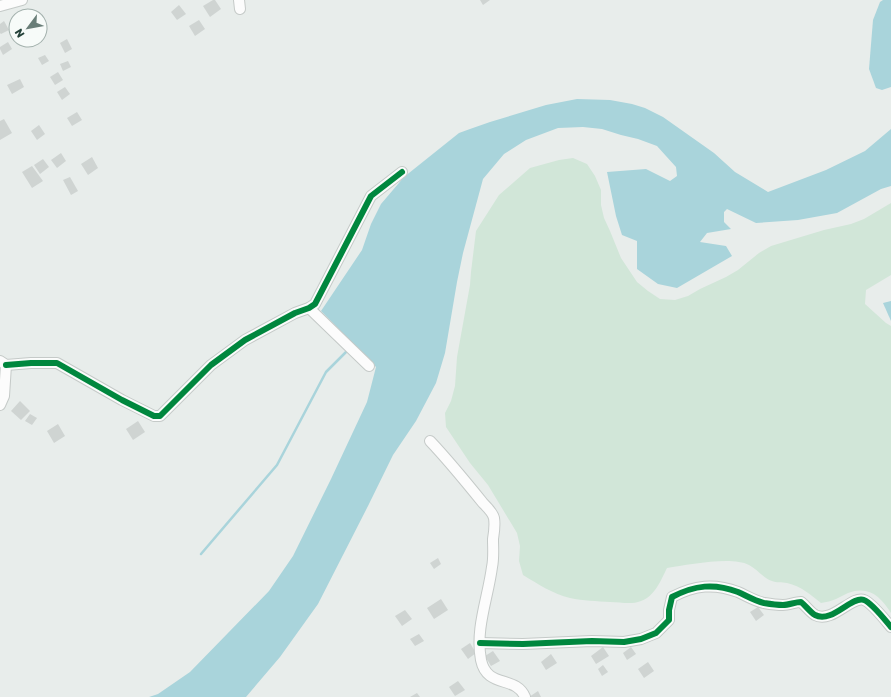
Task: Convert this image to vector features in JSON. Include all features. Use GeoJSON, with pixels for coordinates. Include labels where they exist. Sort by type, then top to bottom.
{"type":"FeatureCollection","features":[{"type":"Feature","properties":{"kind":"street"},"geometry":{"type":"LineString","coordinates":[[0,6],[22,0]]}},
{"type":"Feature","properties":{"kind":"street"},"geometry":{"type":"LineString","coordinates":[[0,405],[4,396],[3,363],[57,363],[129,404],[154,416],[160,416],[211,365],[245,340],[315,304],[371,196],[402,172]]}},
{"type":"Feature","properties":{"kind":"street"},"geometry":{"type":"LineString","coordinates":[[309,308],[368,366]]}},
{"type":"Feature","properties":{"kind":"street"},"geometry":{"type":"LineString","coordinates":[[430,441],[462,476],[494,517],[492,566],[482,618],[480,643],[482,662],[486,673],[494,679],[511,684],[518,688],[525,697]]}},
{"type":"Feature","properties":{"kind":"street"},"geometry":{"type":"LineString","coordinates":[[480,643],[523,644],[592,641],[624,642],[641,638],[656,634],[669,620],[669,610],[672,597],[700,587],[710,586],[721,587],[763,603],[774,605],[802,602],[817,616],[830,615],[857,600],[862,599],[868,602],[891,626]]}},
{"type":"Feature","properties":{"kind":"green space"},"geometry":{"type":"Polygon","coordinates":[[[573,158],[587,164],[595,176],[601,190],[601,205],[604,218],[621,258],[637,282],[660,299],[675,300],[688,296],[738,270],[759,253],[771,246],[824,230],[851,224],[864,219],[891,203],[891,275],[866,290],[865,304],[891,326],[891,613],[883,602],[874,594],[862,590],[848,593],[833,600],[821,603],[797,586],[787,583],[774,582],[749,565],[732,561],[697,563],[667,568],[654,592],[646,599],[633,603],[590,601],[570,598],[552,591],[523,575],[519,561],[520,546],[517,533],[488,485],[470,463],[446,427],[445,413],[451,401],[455,386],[457,357],[470,285],[476,231],[499,195],[530,168],[559,160],[573,158]]]}},
{"type":"Feature","properties":{"kind":"water"},"geometry":{"type":"Polygon","coordinates":[[[883,0],[891,0],[891,87],[882,90],[876,88],[869,69],[873,20],[880,2],[883,0]]]}},
{"type":"Feature","properties":{"kind":"water"},"geometry":{"type":"Polygon","coordinates":[[[577,99],[610,100],[645,108],[663,117],[714,153],[735,172],[768,192],[826,170],[865,151],[891,129],[891,186],[881,189],[837,213],[798,220],[756,223],[727,209],[724,212],[724,222],[731,229],[707,233],[700,242],[726,246],[732,256],[677,288],[658,284],[637,269],[637,241],[622,235],[616,216],[607,172],[646,169],[670,181],[677,176],[676,167],[657,146],[602,129],[583,127],[558,128],[526,140],[504,154],[483,179],[463,253],[445,353],[436,383],[416,421],[393,455],[318,604],[280,657],[246,697],[149,697],[158,694],[190,672],[269,591],[293,556],[331,479],[367,402],[376,367],[321,311],[362,250],[371,224],[381,204],[404,177],[459,133],[546,105],[577,99]]]}},
{"type":"Feature","properties":{"kind":"water"},"geometry":{"type":"Polygon","coordinates":[[[891,301],[891,321],[883,303],[891,301]]]}},
{"type":"Feature","properties":{"kind":"building"},"geometry":{"type":"Polygon","coordinates":[[[215,0],[221,9],[210,17],[203,6],[215,0]]]}},
{"type":"Feature","properties":{"kind":"building"},"geometry":{"type":"Polygon","coordinates":[[[480,0],[490,0],[483,5],[480,0]]]}},
{"type":"Feature","properties":{"kind":"building"},"geometry":{"type":"Polygon","coordinates":[[[179,5],[186,14],[177,20],[171,12],[179,5]]]}},
{"type":"Feature","properties":{"kind":"building"},"geometry":{"type":"Polygon","coordinates":[[[199,20],[205,29],[195,36],[189,26],[199,20]]]}},
{"type":"Feature","properties":{"kind":"building"},"geometry":{"type":"Polygon","coordinates":[[[4,21],[8,30],[1,34],[0,24],[4,21]]]}},
{"type":"Feature","properties":{"kind":"building"},"geometry":{"type":"Polygon","coordinates":[[[67,39],[72,49],[65,53],[60,43],[67,39]]]}},
{"type":"Feature","properties":{"kind":"building"},"geometry":{"type":"Polygon","coordinates":[[[8,42],[8,48],[12,49],[3,55],[0,47],[8,42]]]}},
{"type":"Feature","properties":{"kind":"building"},"geometry":{"type":"Polygon","coordinates":[[[45,55],[49,61],[42,65],[38,58],[45,55]]]}},
{"type":"Feature","properties":{"kind":"building"},"geometry":{"type":"Polygon","coordinates":[[[68,61],[71,67],[63,71],[60,64],[68,61]]]}},
{"type":"Feature","properties":{"kind":"building"},"geometry":{"type":"Polygon","coordinates":[[[58,72],[63,80],[55,85],[50,77],[58,72]]]}},
{"type":"Feature","properties":{"kind":"building"},"geometry":{"type":"Polygon","coordinates":[[[20,79],[24,87],[12,94],[7,85],[20,79]]]}},
{"type":"Feature","properties":{"kind":"building"},"geometry":{"type":"Polygon","coordinates":[[[65,87],[70,94],[62,100],[57,92],[65,87]]]}},
{"type":"Feature","properties":{"kind":"building"},"geometry":{"type":"Polygon","coordinates":[[[77,112],[82,120],[72,126],[67,118],[77,112]]]}},
{"type":"Feature","properties":{"kind":"building"},"geometry":{"type":"Polygon","coordinates":[[[4,119],[12,133],[0,140],[0,121],[4,119]]]}},
{"type":"Feature","properties":{"kind":"building"},"geometry":{"type":"Polygon","coordinates":[[[39,125],[45,134],[37,140],[31,131],[39,125]]]}},
{"type":"Feature","properties":{"kind":"building"},"geometry":{"type":"Polygon","coordinates":[[[61,153],[66,161],[57,168],[51,160],[61,153]]]}},
{"type":"Feature","properties":{"kind":"building"},"geometry":{"type":"Polygon","coordinates":[[[92,157],[98,168],[88,175],[81,164],[92,157]]]}},
{"type":"Feature","properties":{"kind":"building"},"geometry":{"type":"Polygon","coordinates":[[[43,159],[49,167],[40,174],[34,165],[43,159]]]}},
{"type":"Feature","properties":{"kind":"building"},"geometry":{"type":"Polygon","coordinates":[[[32,166],[43,181],[32,188],[22,172],[32,166]]]}},
{"type":"Feature","properties":{"kind":"building"},"geometry":{"type":"Polygon","coordinates":[[[70,177],[78,191],[71,195],[63,180],[70,177]]]}},
{"type":"Feature","properties":{"kind":"building"},"geometry":{"type":"Polygon","coordinates":[[[20,401],[30,411],[21,420],[11,411],[20,401]]]}},
{"type":"Feature","properties":{"kind":"building"},"geometry":{"type":"Polygon","coordinates":[[[30,414],[37,418],[32,425],[25,421],[30,414]]]}},
{"type":"Feature","properties":{"kind":"building"},"geometry":{"type":"Polygon","coordinates":[[[138,421],[145,432],[133,440],[126,429],[138,421]]]}},
{"type":"Feature","properties":{"kind":"building"},"geometry":{"type":"Polygon","coordinates":[[[58,424],[65,436],[54,443],[47,431],[58,424]]]}},
{"type":"Feature","properties":{"kind":"building"},"geometry":{"type":"Polygon","coordinates":[[[438,558],[441,564],[434,569],[430,563],[438,558]]]}},
{"type":"Feature","properties":{"kind":"building"},"geometry":{"type":"Polygon","coordinates":[[[441,599],[448,610],[434,619],[427,608],[441,599]]]}},
{"type":"Feature","properties":{"kind":"building"},"geometry":{"type":"Polygon","coordinates":[[[758,607],[764,615],[756,621],[750,612],[758,607]]]}},
{"type":"Feature","properties":{"kind":"building"},"geometry":{"type":"Polygon","coordinates":[[[405,610],[412,619],[402,626],[395,616],[405,610]]]}},
{"type":"Feature","properties":{"kind":"building"},"geometry":{"type":"Polygon","coordinates":[[[419,634],[424,641],[415,646],[410,639],[419,634]]]}},
{"type":"Feature","properties":{"kind":"building"},"geometry":{"type":"Polygon","coordinates":[[[470,643],[476,653],[468,659],[461,649],[470,643]]]}},
{"type":"Feature","properties":{"kind":"building"},"geometry":{"type":"Polygon","coordinates":[[[603,647],[609,656],[596,664],[591,656],[603,647]]]}},
{"type":"Feature","properties":{"kind":"building"},"geometry":{"type":"Polygon","coordinates":[[[631,647],[636,654],[627,660],[623,653],[631,647]]]}},
{"type":"Feature","properties":{"kind":"building"},"geometry":{"type":"Polygon","coordinates":[[[493,651],[500,661],[491,666],[485,656],[493,651]]]}},
{"type":"Feature","properties":{"kind":"building"},"geometry":{"type":"Polygon","coordinates":[[[551,654],[557,663],[546,670],[541,662],[551,654]]]}},
{"type":"Feature","properties":{"kind":"building"},"geometry":{"type":"Polygon","coordinates":[[[648,662],[654,671],[644,678],[638,669],[648,662]]]}},
{"type":"Feature","properties":{"kind":"building"},"geometry":{"type":"Polygon","coordinates":[[[603,665],[608,672],[602,676],[598,669],[603,665]]]}},
{"type":"Feature","properties":{"kind":"building"},"geometry":{"type":"Polygon","coordinates":[[[458,681],[465,690],[455,696],[449,687],[458,681]]]}},
{"type":"Feature","properties":{"kind":"building"},"geometry":{"type":"Polygon","coordinates":[[[538,691],[541,697],[529,697],[538,691]]]}},
{"type":"Feature","properties":{"kind":"building"},"geometry":{"type":"Polygon","coordinates":[[[417,693],[420,697],[410,697],[417,693]]]}},
{"type":"Feature","properties":{"kind":"waterway"},"geometry":{"type":"LineString","coordinates":[[201,554],[277,465],[326,372],[348,350]]}},
{"type":"Feature","properties":{"kind":"cycle path"},"geometry":{"type":"LineString","coordinates":[[6,365],[57,363],[122,400],[154,416],[160,416],[211,365],[245,340],[315,304],[371,196],[402,172]]}},
{"type":"Feature","properties":{"kind":"cycle path"},"geometry":{"type":"LineString","coordinates":[[480,643],[523,644],[592,641],[624,642],[641,639],[656,633],[669,620],[669,610],[672,597],[689,590],[713,586],[729,589],[757,601],[776,605],[801,602],[813,614],[821,617],[835,613],[859,600],[864,600],[874,608],[891,627]]}}]}
